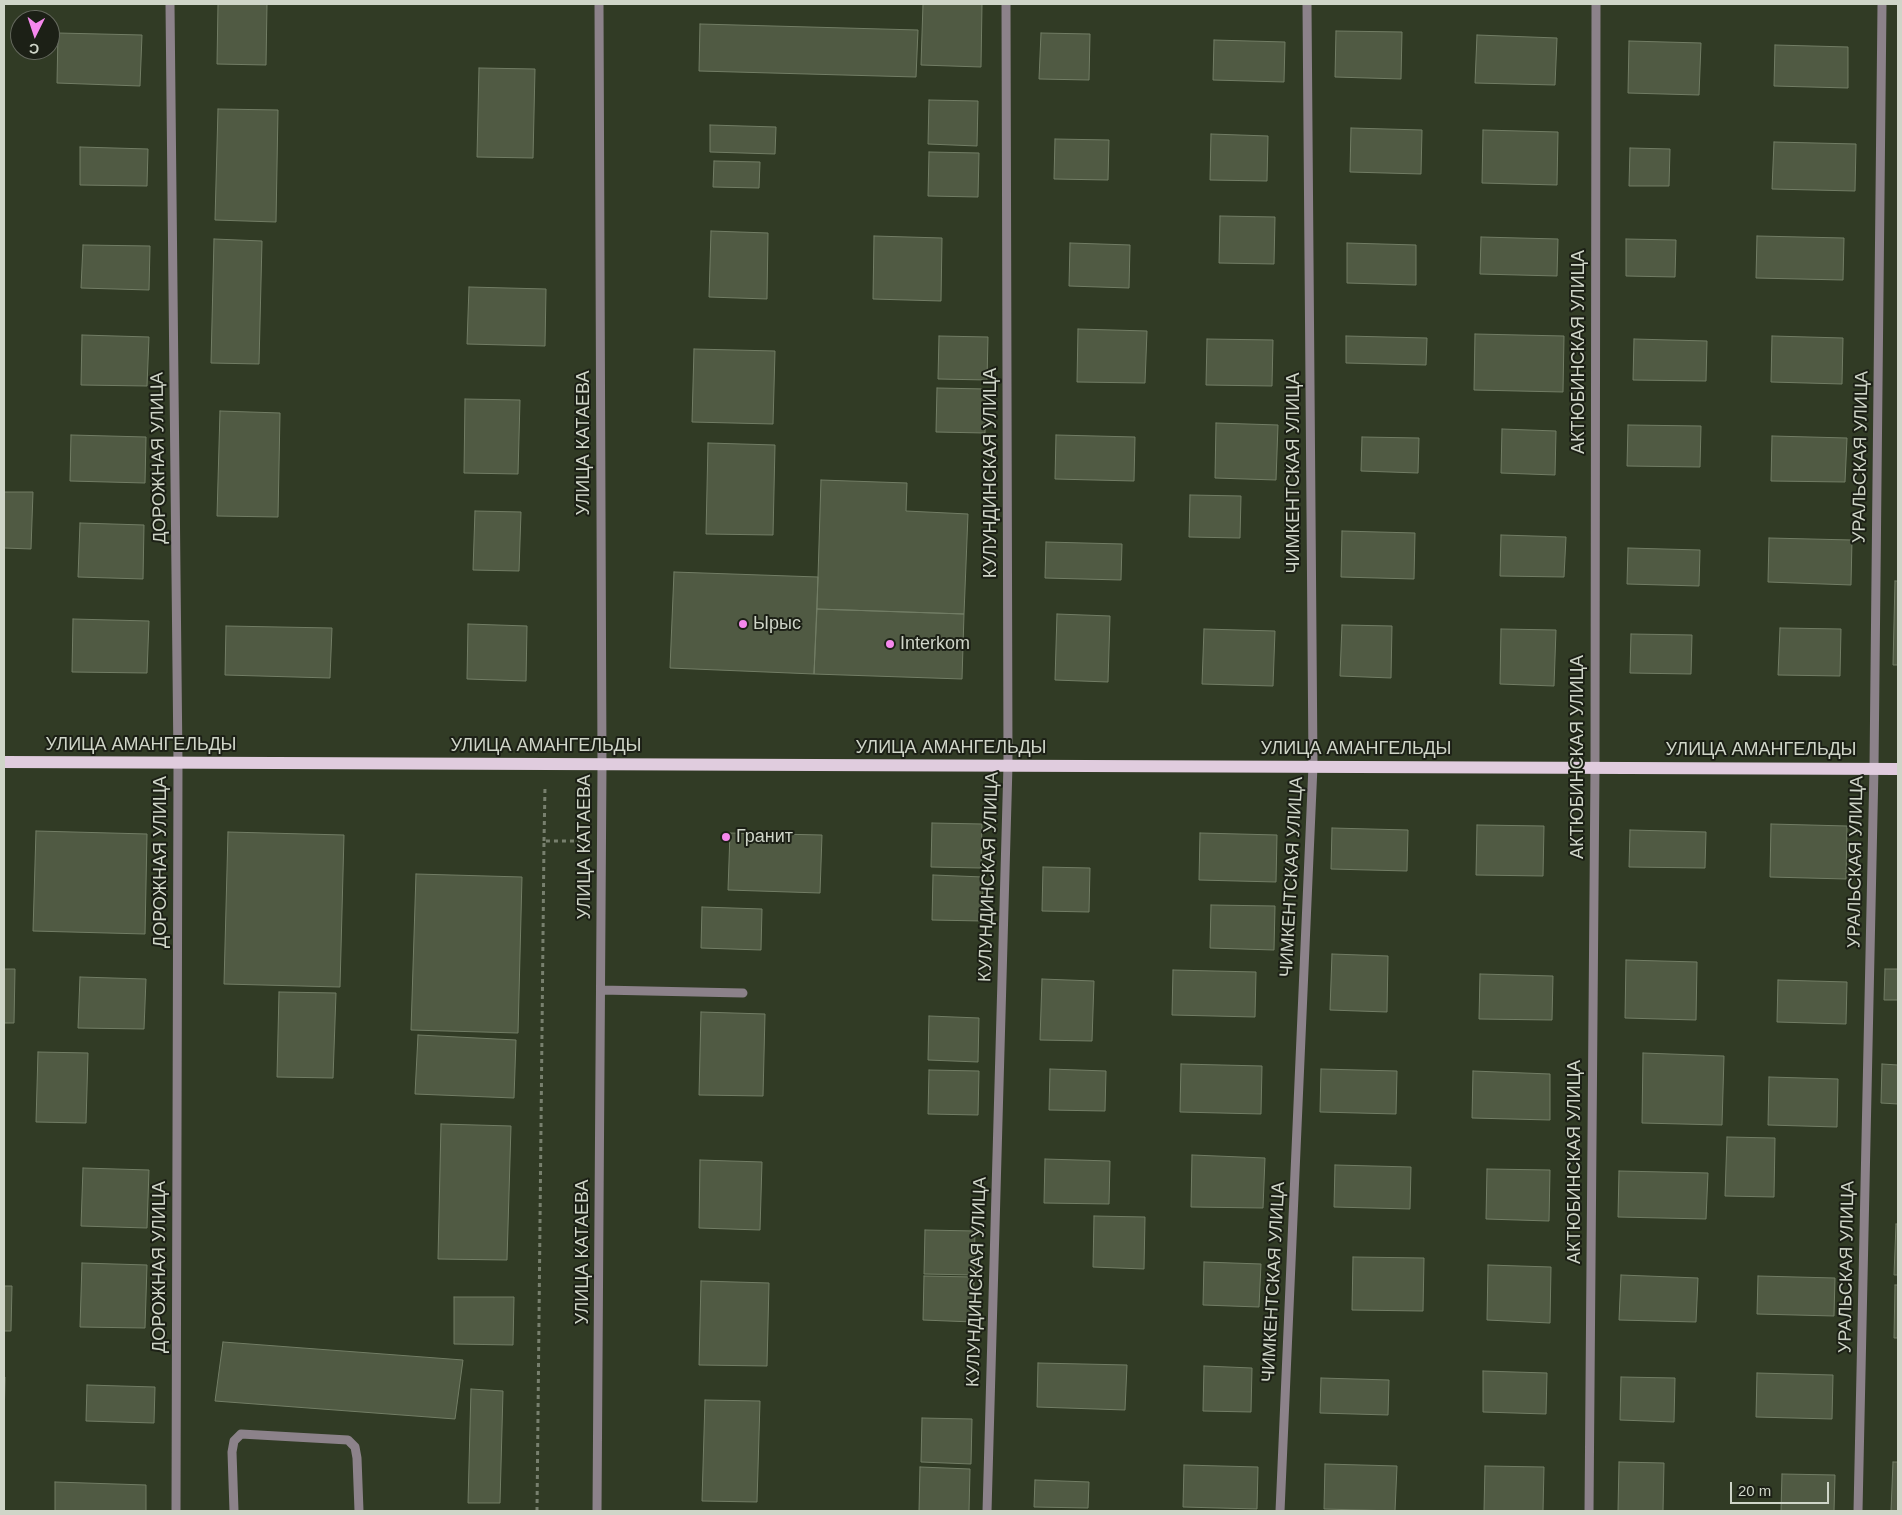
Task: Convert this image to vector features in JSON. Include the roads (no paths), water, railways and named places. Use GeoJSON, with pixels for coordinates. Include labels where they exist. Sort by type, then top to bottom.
{"type":"FeatureCollection","features":[{"type":"Feature","properties":{"kind":"main road","name":"УЛИЦА АМАНГЕЛЬДЫ"},"geometry":{"type":"LineString","coordinates":[[4,762],[1898,768]]}},
{"type":"Feature","properties":{"kind":"street","name":"ДОРОЖНАЯ УЛИЦА"},"geometry":{"type":"LineString","coordinates":[[170,4],[178,763],[176,1511]]}},
{"type":"Feature","properties":{"kind":"street","name":"УЛИЦА КАТАЕВА"},"geometry":{"type":"LineString","coordinates":[[597,1511],[602,842],[598,4]]}},
{"type":"Feature","properties":{"kind":"street","name":"КУЛУНДИНСКАЯ УЛИЦА"},"geometry":{"type":"LineString","coordinates":[[987,1511],[1008,766],[1006,4]]}},
{"type":"Feature","properties":{"kind":"street","name":"ЧИМКЕНТСКАЯ УЛИЦА"},"geometry":{"type":"LineString","coordinates":[[1280,1511],[1313,766],[1308,4]]}},
{"type":"Feature","properties":{"kind":"street","name":"АКТЮБИНСКАЯ УЛИЦА"},"geometry":{"type":"LineString","coordinates":[[1589,1511],[1595,767],[1596,4]]}},
{"type":"Feature","properties":{"kind":"street","name":"УРАЛЬСКАЯ УЛИЦА"},"geometry":{"type":"LineString","coordinates":[[1858,1511],[1874,768],[1882,4]]}},
{"type":"Feature","properties":{"kind":"street"},"geometry":{"type":"LineString","coordinates":[[601,990],[743,993]]}},
{"type":"Feature","properties":{"kind":"street"},"geometry":{"type":"LineString","coordinates":[[234,1511],[232,1452],[234,1441],[241,1434],[348,1440],[355,1447],[357,1458],[359,1511]]}},
{"type":"Feature","properties":{"kind":"place","name":"Ырыс"},"geometry":{"type":"Point","coordinates":[743,624]}},
{"type":"Feature","properties":{"kind":"place","name":"Interkom"},"geometry":{"type":"Point","coordinates":[890,644]}},
{"type":"Feature","properties":{"kind":"place","name":"Гранит"},"geometry":{"type":"Point","coordinates":[726,837]}}]}
